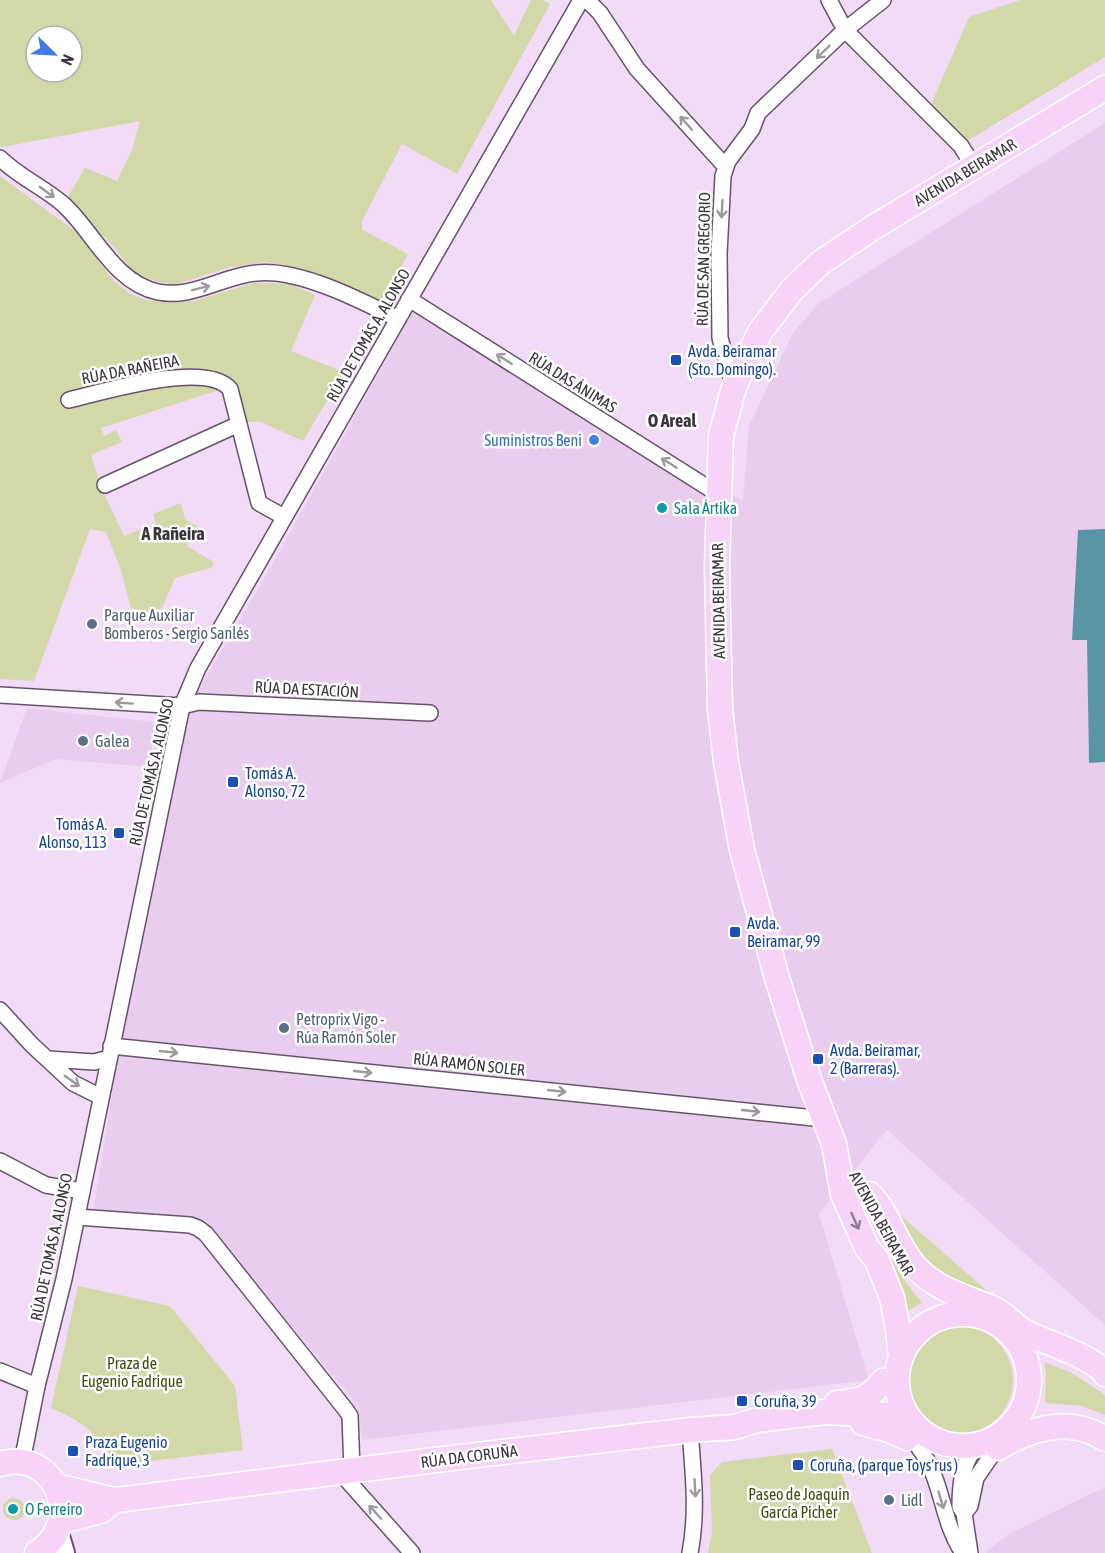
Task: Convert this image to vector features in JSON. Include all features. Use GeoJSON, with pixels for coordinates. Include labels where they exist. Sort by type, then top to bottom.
{"type":"FeatureCollection","features":[{"type":"Feature","properties":{"kind":"main road","name":"AVENIDA BEIRAMAR"},"geometry":{"type":"LineString","coordinates":[[897,1350],[892,1298],[877,1260],[867,1248],[843,1194],[834,1144],[810,1082],[759,917],[742,850],[726,762],[720,709],[717,629],[721,436],[734,387],[749,353],[776,309],[820,263],[874,227],[1105,88]]}},
{"type":"Feature","properties":{"kind":"main road","name":"AVENIDA BEIRAMAR"},"geometry":{"type":"LineString","coordinates":[[834,1144],[869,1194],[869,1204],[901,1263],[916,1285],[938,1300],[966,1313]]}},
{"type":"Feature","properties":{"kind":"main road"},"geometry":{"type":"LineString","coordinates":[[869,1194],[876,1201],[903,1251],[921,1273],[963,1298],[992,1308],[1026,1333],[1091,1362],[1103,1369],[1105,1374]]}},
{"type":"Feature","properties":{"kind":"main road"},"geometry":{"type":"LineString","coordinates":[[907,1431],[886,1404],[884,1381],[897,1350],[907,1345],[925,1326],[944,1316],[966,1313],[982,1316],[997,1323],[1010,1333],[1020,1346],[1026,1360],[1028,1376],[1023,1406],[1015,1419],[1006,1430],[982,1450]]}},
{"type":"Feature","properties":{"kind":"main road"},"geometry":{"type":"LineString","coordinates":[[1020,1346],[1031,1346],[1105,1379]]}},
{"type":"Feature","properties":{"kind":"main road"},"geometry":{"type":"LineString","coordinates":[[897,1350],[898,1394],[907,1431]]}},
{"type":"Feature","properties":{"kind":"main road","name":"RÚA DA CORUÑA"},"geometry":{"type":"LineString","coordinates":[[56,1486],[114,1500],[690,1430],[735,1427],[757,1420],[825,1412],[834,1403],[862,1400],[884,1381]]}},
{"type":"Feature","properties":{"kind":"main road"},"geometry":{"type":"LineString","coordinates":[[825,1412],[836,1420],[857,1422],[889,1430],[923,1432],[951,1445],[966,1445],[982,1450],[1042,1428],[1072,1426],[1105,1439]]}},
{"type":"Feature","properties":{"kind":"main road"},"geometry":{"type":"LineString","coordinates":[[1015,1419],[1049,1413],[1075,1413],[1105,1425]]}},
{"type":"Feature","properties":{"kind":"main road"},"geometry":{"type":"LineString","coordinates":[[11,1463],[36,1467],[47,1475],[56,1486],[62,1503],[61,1536],[37,1553]]}},
{"type":"Feature","properties":{"kind":"main road","name":"RÚA DA CORUÑA"},"geometry":{"type":"LineString","coordinates":[[61,1536],[114,1500]]}},
{"type":"Feature","properties":{"kind":"street","name":"RÚA DE TOMÁS A. ALONSO"},"geometry":{"type":"LineString","coordinates":[[11,1463],[38,1386],[64,1279],[183,706],[198,668],[581,0]]}},
{"type":"Feature","properties":{"kind":"street"},"geometry":{"type":"LineString","coordinates":[[587,0],[600,14],[637,69],[725,166],[752,129],[758,113],[845,30],[883,0]]}},
{"type":"Feature","properties":{"kind":"street"},"geometry":{"type":"LineString","coordinates":[[829,0],[845,30],[961,146],[974,167]]}},
{"type":"Feature","properties":{"kind":"street"},"geometry":{"type":"LineString","coordinates":[[0,158],[8,166],[61,202],[77,217],[118,269],[130,280],[144,287],[163,292],[183,292],[255,273],[291,274],[398,319]]}},
{"type":"Feature","properties":{"kind":"street","name":"RÚA DE SAN GREGORIO"},"geometry":{"type":"LineString","coordinates":[[725,166],[720,254],[720,338],[734,387]]}},
{"type":"Feature","properties":{"kind":"street","name":"RÚA DAS ÁNIMAS"},"geometry":{"type":"LineString","coordinates":[[409,299],[718,494]]}},
{"type":"Feature","properties":{"kind":"street","name":"RÚA DA RAÑEIRA"},"geometry":{"type":"LineString","coordinates":[[69,400],[165,378],[193,376],[225,383],[230,389],[259,503],[284,517]]}},
{"type":"Feature","properties":{"kind":"street"},"geometry":{"type":"LineString","coordinates":[[105,485],[239,424]]}},
{"type":"Feature","properties":{"kind":"street","name":"RÚA DA ESTACIÓN"},"geometry":{"type":"LineString","coordinates":[[0,695],[183,706],[199,702],[430,713]]}},
{"type":"Feature","properties":{"kind":"street"},"geometry":{"type":"LineString","coordinates":[[0,1010],[32,1045],[73,1083],[101,1097]]}},
{"type":"Feature","properties":{"kind":"street","name":"RÚA RAMÓN SOLER"},"geometry":{"type":"LineString","coordinates":[[48,1059],[94,1062],[110,1052],[824,1119]]}},
{"type":"Feature","properties":{"kind":"street"},"geometry":{"type":"LineString","coordinates":[[0,1161],[46,1185],[82,1191]]}},
{"type":"Feature","properties":{"kind":"street"},"geometry":{"type":"LineString","coordinates":[[77,1217],[190,1225],[206,1234],[350,1416],[345,1471],[412,1553]]}},
{"type":"Feature","properties":{"kind":"street"},"geometry":{"type":"LineString","coordinates":[[0,1371],[38,1386]]}},
{"type":"Feature","properties":{"kind":"street"},"geometry":{"type":"LineString","coordinates":[[690,1430],[695,1492],[694,1528],[690,1553]]}},
{"type":"Feature","properties":{"kind":"street"},"geometry":{"type":"LineString","coordinates":[[907,1431],[929,1460],[954,1540],[963,1553]]}},
{"type":"Feature","properties":{"kind":"street"},"geometry":{"type":"LineString","coordinates":[[964,1513],[970,1506],[982,1450]]}},
{"type":"Feature","properties":{"kind":"street"},"geometry":{"type":"LineString","coordinates":[[970,1553],[964,1513],[960,1507],[960,1488],[982,1450]]}},
{"type":"Feature","properties":{"kind":"shaded area"},"geometry":{"type":"Polygon","coordinates":[[[1105,123],[1105,529],[1079,530],[1072,640],[1087,639],[1089,762],[1105,762],[1105,1325],[887,1130],[819,1214],[869,1380],[362,1440],[358,1406],[203,1219],[93,1213],[120,1044],[190,704],[268,572],[421,297],[743,501],[749,426],[793,333],[819,303],[1105,123]]]}},
{"type":"Feature","properties":{"kind":"shaded area","name":"Galea"},"geometry":{"type":"Polygon","coordinates":[[[27,708],[154,722],[150,767],[56,759],[0,783],[27,708]]]}},
{"type":"Feature","properties":{"kind":"shaded area"},"geometry":{"type":"Polygon","coordinates":[[[1105,1487],[1105,1553],[985,1553],[1007,1535],[1105,1487]]]}},
{"type":"Feature","properties":{"kind":"green space"},"geometry":{"type":"Polygon","coordinates":[[[0,0],[491,0],[514,36],[531,0],[542,0],[550,4],[457,174],[402,144],[362,221],[362,230],[408,254],[381,303],[297,267],[264,262],[230,267],[174,285],[133,272],[113,246],[67,198],[85,168],[117,181],[132,150],[140,121],[2,147],[0,145],[0,0]]]}},
{"type":"Feature","properties":{"kind":"green space"},"geometry":{"type":"Polygon","coordinates":[[[1020,0],[1105,0],[1105,57],[964,143],[929,109],[969,17],[1020,0]]]}},
{"type":"Feature","properties":{"kind":"green space"},"geometry":{"type":"Polygon","coordinates":[[[0,176],[79,234],[111,278],[129,293],[145,300],[194,301],[253,283],[291,284],[315,295],[291,351],[344,372],[303,441],[261,422],[234,422],[222,389],[101,428],[104,436],[116,430],[122,442],[91,455],[103,492],[124,536],[156,523],[153,514],[181,503],[185,519],[198,527],[187,546],[212,561],[213,567],[175,578],[159,615],[131,608],[121,570],[106,532],[90,529],[34,681],[0,679],[0,176]]]}},
{"type":"Feature","properties":{"kind":"green space"},"geometry":{"type":"Polygon","coordinates":[[[884,1201],[1000,1302],[933,1276],[884,1201]]]}},
{"type":"Feature","properties":{"kind":"green space"},"geometry":{"type":"Polygon","coordinates":[[[893,1260],[907,1284],[922,1303],[905,1312],[888,1262],[893,1260]]]}},
{"type":"Feature","properties":{"kind":"green space","name":"Praza de Eugenio Fadrique"},"geometry":{"type":"Polygon","coordinates":[[[78,1286],[170,1306],[235,1386],[243,1450],[116,1465],[90,1430],[51,1408],[78,1286]]]}},
{"type":"Feature","properties":{"kind":"green space"},"geometry":{"type":"Polygon","coordinates":[[[959,1326],[980,1330],[997,1342],[1009,1359],[1013,1380],[1009,1401],[997,1418],[980,1430],[959,1434],[938,1430],[921,1418],[909,1401],[905,1380],[909,1359],[921,1342],[938,1330],[959,1326]]]}},
{"type":"Feature","properties":{"kind":"green space"},"geometry":{"type":"Polygon","coordinates":[[[1044,1362],[1072,1373],[1101,1392],[1105,1396],[1105,1415],[1082,1406],[1045,1403],[1044,1362]]]}},
{"type":"Feature","properties":{"kind":"green space","name":"Paseo de Joaquin García Picher"},"geometry":{"type":"Polygon","coordinates":[[[832,1449],[872,1553],[708,1553],[712,1532],[710,1475],[722,1462],[832,1449]]]}},
{"type":"Feature","properties":{"kind":"green space"},"geometry":{"type":"Polygon","coordinates":[[[14,1498],[22,1501],[25,1509],[22,1517],[14,1520],[6,1517],[3,1509],[6,1501],[14,1498]]]}},
{"type":"Feature","properties":{"kind":"water"},"geometry":{"type":"Polygon","coordinates":[[[1105,529],[1105,762],[1089,763],[1087,640],[1072,640],[1078,530],[1105,529]]]}},
{"type":"Feature","properties":{"kind":"place","name":"Avda. Beiramar (Sto. Domingo)."},"geometry":{"type":"Point","coordinates":[676,360]}},
{"type":"Feature","properties":{"kind":"place","name":"Suministros Beni"},"geometry":{"type":"Point","coordinates":[594,440]}},
{"type":"Feature","properties":{"kind":"place","name":"Sala Ártika"},"geometry":{"type":"Point","coordinates":[662,508]}},
{"type":"Feature","properties":{"kind":"place","name":"Parque Auxiliar Bomberos - Sergio Sanlés"},"geometry":{"type":"Point","coordinates":[92,624]}},
{"type":"Feature","properties":{"kind":"place","name":"Galea"},"geometry":{"type":"Point","coordinates":[83,741]}},
{"type":"Feature","properties":{"kind":"place","name":"Tomás A. Alonso, 72"},"geometry":{"type":"Point","coordinates":[233,782]}},
{"type":"Feature","properties":{"kind":"place","name":"Tomás A. Alonso, 113"},"geometry":{"type":"Point","coordinates":[119,833]}},
{"type":"Feature","properties":{"kind":"place","name":"Avda. Beiramar, 99"},"geometry":{"type":"Point","coordinates":[735,932]}},
{"type":"Feature","properties":{"kind":"place","name":"Petroprix Vigo - Rúa Ramón Soler"},"geometry":{"type":"Point","coordinates":[284,1028]}},
{"type":"Feature","properties":{"kind":"place","name":"Avda. Beiramar, 2 (Barreras)."},"geometry":{"type":"Point","coordinates":[818,1059]}},
{"type":"Feature","properties":{"kind":"place","name":"Coruña, 39"},"geometry":{"type":"Point","coordinates":[742,1401]}},
{"type":"Feature","properties":{"kind":"place","name":"Praza Eugenio Fadrique, 3"},"geometry":{"type":"Point","coordinates":[73,1451]}},
{"type":"Feature","properties":{"kind":"place","name":"Coruña, (parque Toys'rus )"},"geometry":{"type":"Point","coordinates":[798,1465]}},
{"type":"Feature","properties":{"kind":"place","name":"Lidl"},"geometry":{"type":"Point","coordinates":[889,1500]}},
{"type":"Feature","properties":{"kind":"place","name":"O Ferreiro"},"geometry":{"type":"Point","coordinates":[13,1509]}},
{"type":"Feature","properties":{"kind":"district","name":"O Areal"},"geometry":{"type":"Point","coordinates":[672,420]}},
{"type":"Feature","properties":{"kind":"district","name":"A Rañeira"},"geometry":{"type":"Point","coordinates":[173,533]}}]}
